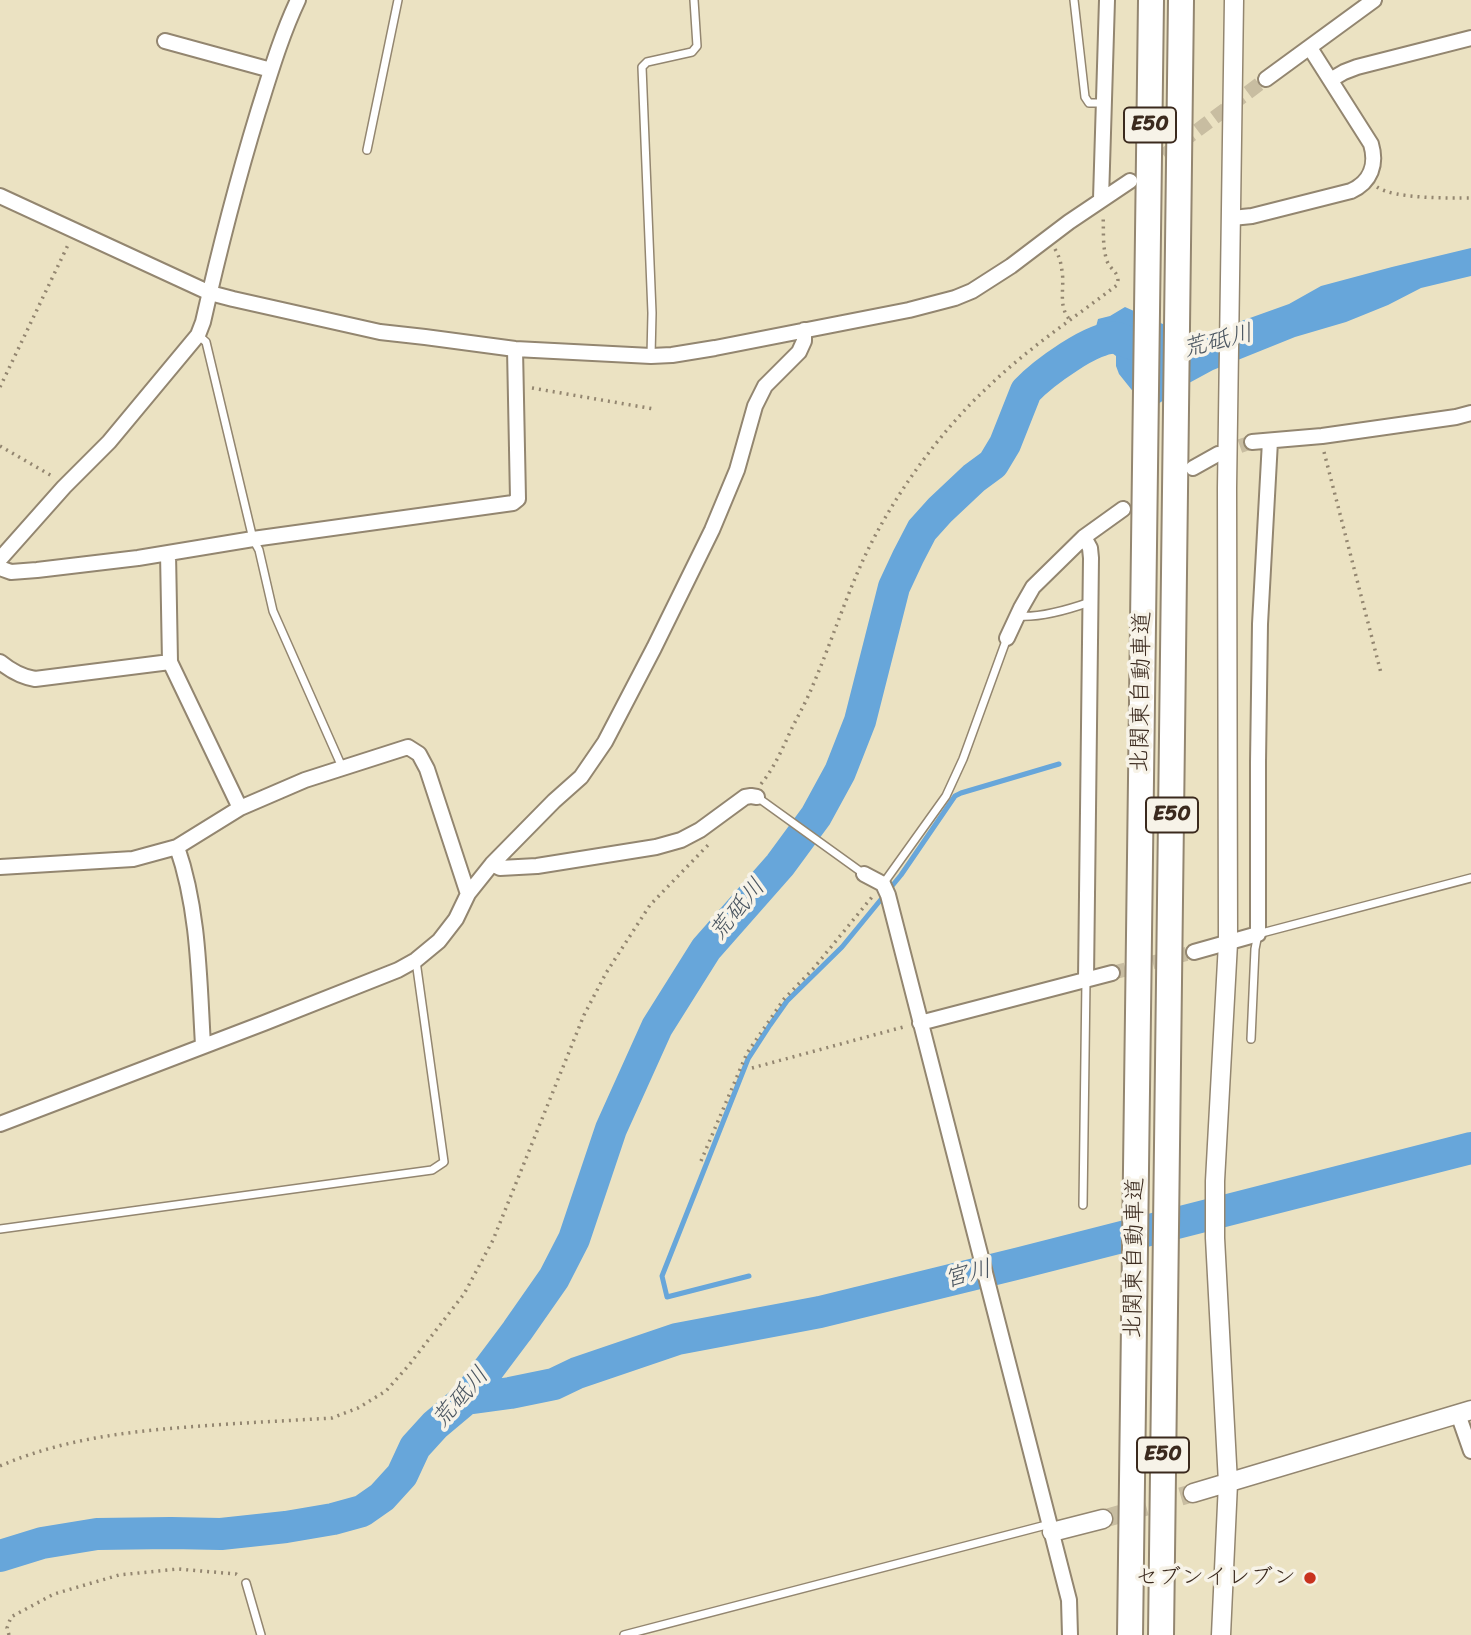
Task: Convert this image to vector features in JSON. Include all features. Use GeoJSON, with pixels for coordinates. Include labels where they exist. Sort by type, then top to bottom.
{"type":"FeatureCollection","features":[{"type":"Feature","properties":{"kind":"highway","name":"北関東自動車道"},"geometry":{"type":"LineString","coordinates":[[1130,1635],[1151,0]]}},
{"type":"Feature","properties":{"kind":"highway","name":"北関東自動車道"},"geometry":{"type":"LineString","coordinates":[[1161,1635],[1181,0]]}},
{"type":"Feature","properties":{"kind":"street"},"geometry":{"type":"LineString","coordinates":[[0,559],[64,487],[109,442],[198,335],[271,70],[298,0]]}},
{"type":"Feature","properties":{"kind":"street"},"geometry":{"type":"LineString","coordinates":[[1101,199],[1107,0]]}},
{"type":"Feature","properties":{"kind":"street"},"geometry":{"type":"LineString","coordinates":[[1222,1635],[1228,1483],[1215,1238],[1215,1181],[1228,943],[1226,680],[1234,0]]}},
{"type":"Feature","properties":{"kind":"street"},"geometry":{"type":"LineString","coordinates":[[1266,79],[1374,0]]}},
{"type":"Feature","properties":{"kind":"street"},"geometry":{"type":"LineString","coordinates":[[1332,79],[1357,67],[1471,38]]}},
{"type":"Feature","properties":{"kind":"street"},"geometry":{"type":"LineString","coordinates":[[165,41],[271,70]]}},
{"type":"Feature","properties":{"kind":"street"},"geometry":{"type":"LineString","coordinates":[[1231,227],[1252,216],[1351,191],[1369,177],[1374,161],[1371,144],[1310,48]]}},
{"type":"Feature","properties":{"kind":"street"},"geometry":{"type":"LineString","coordinates":[[0,196],[210,293],[380,332],[515,349],[651,356],[715,348],[909,310],[955,298],[1003,272],[1101,199],[1130,181]]}},
{"type":"Feature","properties":{"kind":"street"},"geometry":{"type":"LineString","coordinates":[[0,1124],[398,970],[416,960],[439,941],[456,919],[468,894],[492,864],[581,777],[605,742],[712,530],[737,470],[755,406],[765,386],[799,352],[804,341],[804,330]]}},
{"type":"Feature","properties":{"kind":"street"},"geometry":{"type":"LineString","coordinates":[[0,568],[11,572],[37,570],[513,503],[518,499],[515,349]]}},
{"type":"Feature","properties":{"kind":"street"},"geometry":{"type":"LineString","coordinates":[[1252,442],[1322,436],[1471,413]]}},
{"type":"Feature","properties":{"kind":"street"},"geometry":{"type":"LineString","coordinates":[[1194,952],[1258,934],[1260,651],[1270,441]]}},
{"type":"Feature","properties":{"kind":"street"},"geometry":{"type":"LineString","coordinates":[[1193,468],[1218,454]]}},
{"type":"Feature","properties":{"kind":"street"},"geometry":{"type":"LineString","coordinates":[[1007,638],[1033,587],[1084,537],[1123,509]]}},
{"type":"Feature","properties":{"kind":"street"},"geometry":{"type":"LineString","coordinates":[[1084,537],[1090,548],[1091,558],[1086,979]]}},
{"type":"Feature","properties":{"kind":"street"},"geometry":{"type":"LineString","coordinates":[[167,553],[170,662],[240,808]]}},
{"type":"Feature","properties":{"kind":"street"},"geometry":{"type":"LineString","coordinates":[[0,662],[24,677],[35,679],[170,662]]}},
{"type":"Feature","properties":{"kind":"street"},"geometry":{"type":"LineString","coordinates":[[0,867],[133,859],[177,847],[240,808],[305,780],[408,747],[419,754],[427,769],[468,894]]}},
{"type":"Feature","properties":{"kind":"street"},"geometry":{"type":"LineString","coordinates":[[492,864],[499,868],[537,866],[669,844],[700,830],[740,800],[754,797]]}},
{"type":"Feature","properties":{"kind":"street"},"geometry":{"type":"LineString","coordinates":[[177,847],[197,944],[203,1045]]}},
{"type":"Feature","properties":{"kind":"street"},"geometry":{"type":"LineString","coordinates":[[864,874],[883,884],[888,895],[1069,1600],[1070,1635]]}},
{"type":"Feature","properties":{"kind":"street"},"geometry":{"type":"LineString","coordinates":[[920,1023],[1112,974]]}},
{"type":"Feature","properties":{"kind":"street"},"geometry":{"type":"LineString","coordinates":[[1193,1493],[1464,1412],[1471,1451]]}},
{"type":"Feature","properties":{"kind":"street"},"geometry":{"type":"LineString","coordinates":[[1051,1528],[1103,1519]]}},
{"type":"Feature","properties":{"kind":"lane"},"geometry":{"type":"LineString","coordinates":[[367,150],[398,0]]}},
{"type":"Feature","properties":{"kind":"lane"},"geometry":{"type":"LineString","coordinates":[[651,356],[652,313],[642,67],[647,62],[692,52],[697,46],[694,0]]}},
{"type":"Feature","properties":{"kind":"lane"},"geometry":{"type":"LineString","coordinates":[[1074,0],[1085,97],[1089,103],[1104,103]]}},
{"type":"Feature","properties":{"kind":"lane"},"geometry":{"type":"LineString","coordinates":[[198,335],[206,344],[272,611],[342,767]]}},
{"type":"Feature","properties":{"kind":"lane"},"geometry":{"type":"LineString","coordinates":[[1017,616],[1026,617],[1076,607],[1090,601]]}},
{"type":"Feature","properties":{"kind":"lane"},"geometry":{"type":"LineString","coordinates":[[883,884],[946,796],[963,759],[1007,638]]}},
{"type":"Feature","properties":{"kind":"lane"},"geometry":{"type":"LineString","coordinates":[[754,797],[864,874]]}},
{"type":"Feature","properties":{"kind":"lane"},"geometry":{"type":"LineString","coordinates":[[1251,1039],[1258,934],[1471,878]]}},
{"type":"Feature","properties":{"kind":"lane"},"geometry":{"type":"LineString","coordinates":[[0,1228],[432,1170],[444,1162],[416,960]]}},
{"type":"Feature","properties":{"kind":"lane"},"geometry":{"type":"LineString","coordinates":[[1083,1205],[1086,979]]}},
{"type":"Feature","properties":{"kind":"lane"},"geometry":{"type":"LineString","coordinates":[[624,1635],[1051,1528]]}},
{"type":"Feature","properties":{"kind":"lane"},"geometry":{"type":"LineString","coordinates":[[246,1583],[261,1635]]}},
{"type":"Feature","properties":{"kind":"path"},"geometry":{"type":"LineString","coordinates":[[1369,177],[1381,190],[1399,195],[1471,198]]}},
{"type":"Feature","properties":{"kind":"path"},"geometry":{"type":"LineString","coordinates":[[754,797],[775,764],[813,686],[865,556],[895,502],[920,466],[951,426],[988,387],[1025,355],[1117,285],[1119,279],[1108,264],[1104,247],[1101,199]]}},
{"type":"Feature","properties":{"kind":"path"},"geometry":{"type":"LineString","coordinates":[[0,387],[75,230]]}},
{"type":"Feature","properties":{"kind":"path"},"geometry":{"type":"LineString","coordinates":[[1049,237],[1060,258],[1062,302],[1065,315],[1071,321]]}},
{"type":"Feature","properties":{"kind":"path"},"geometry":{"type":"LineString","coordinates":[[515,385],[654,410]]}},
{"type":"Feature","properties":{"kind":"path"},"geometry":{"type":"LineString","coordinates":[[1322,436],[1324,453],[1381,673]]}},
{"type":"Feature","properties":{"kind":"path"},"geometry":{"type":"LineString","coordinates":[[0,446],[49,474],[64,487]]}},
{"type":"Feature","properties":{"kind":"path"},"geometry":{"type":"LineString","coordinates":[[0,1466],[26,1454],[86,1439],[130,1432],[332,1418],[358,1408],[386,1391],[464,1294],[493,1240],[584,1015],[606,973],[650,905],[715,838]]}},
{"type":"Feature","properties":{"kind":"path"},"geometry":{"type":"LineString","coordinates":[[701,1161],[747,1053],[784,999],[813,969],[883,884]]}},
{"type":"Feature","properties":{"kind":"path"},"geometry":{"type":"LineString","coordinates":[[752,1068],[920,1023]]}},
{"type":"Feature","properties":{"kind":"path"},"geometry":{"type":"LineString","coordinates":[[9,1635],[7,1628],[11,1617],[54,1594],[119,1575],[178,1569],[236,1574],[246,1583]]}},
{"type":"Feature","properties":{"kind":"water"},"geometry":{"type":"Polygon","coordinates":[[[1471,248],[1471,276],[1421,288],[1346,322],[1295,337],[1213,370],[1158,404],[1135,394],[1119,374],[1116,356],[1108,350],[1095,348],[1092,342],[1098,319],[1110,316],[1125,307],[1194,338],[1289,304],[1321,286],[1471,248]]]}},
{"type":"Feature","properties":{"kind":"waterway","name":"荒砥川"},"geometry":{"type":"LineString","coordinates":[[0,1556],[42,1543],[97,1534],[221,1534],[286,1527],[362,1511],[382,1497],[402,1475],[415,1447],[435,1425],[466,1399],[554,1278],[574,1239],[611,1129],[657,1027],[706,949],[780,865],[816,816],[840,772],[860,721],[894,587],[922,530],[974,478],[993,464],[1005,444],[1026,391],[1033,384],[1069,357],[1096,342],[1117,338],[1133,344]]}},
{"type":"Feature","properties":{"kind":"waterway"},"geometry":{"type":"LineString","coordinates":[[749,1276],[667,1297],[662,1276],[748,1059],[787,1001],[842,947],[901,875],[955,796],[1059,764]]}},
{"type":"Feature","properties":{"kind":"waterway","name":"宮川"},"geometry":{"type":"LineString","coordinates":[[466,1399],[554,1384],[577,1373],[677,1339],[820,1312],[1471,1148]]}},
{"type":"Feature","properties":{"kind":"waterway"},"geometry":{"type":"LineString","coordinates":[[675,1329],[677,1339]]}},
{"type":"Feature","properties":{"kind":"tunnel"},"geometry":{"type":"LineString","coordinates":[[1147,168],[1266,79]]}},
{"type":"Feature","properties":{"kind":"tunnel"},"geometry":{"type":"LineString","coordinates":[[1220,453],[1252,442]]}},
{"type":"Feature","properties":{"kind":"tunnel"},"geometry":{"type":"LineString","coordinates":[[1112,973],[1194,952]]}},
{"type":"Feature","properties":{"kind":"tunnel"},"geometry":{"type":"LineString","coordinates":[[1103,1519],[1193,1493]]}},
{"type":"Feature","properties":{"kind":"place","name":"セブンイレブン"},"geometry":{"type":"Point","coordinates":[1310,1578]}}]}
